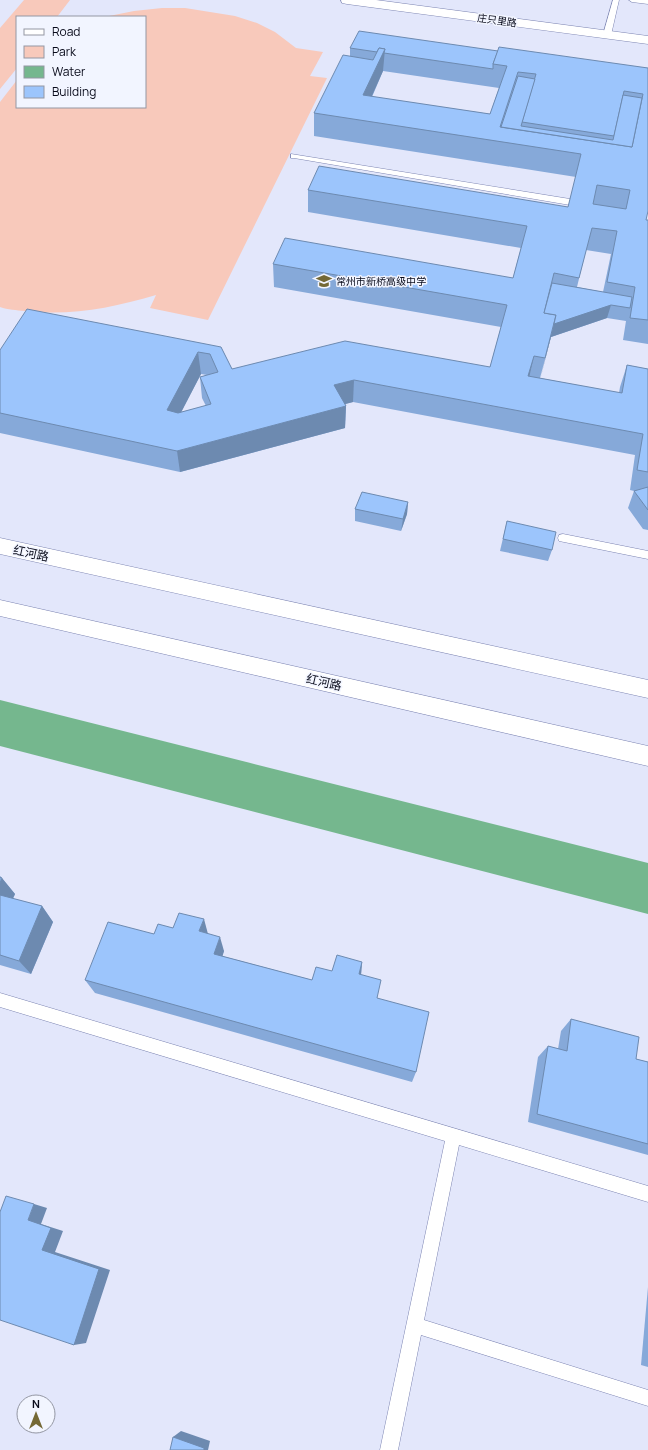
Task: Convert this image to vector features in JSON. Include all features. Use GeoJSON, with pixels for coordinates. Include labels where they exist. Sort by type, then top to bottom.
{"type":"FeatureCollection","features":[{"type":"Feature","properties":{"kind":"street","name":"庄只里路"},"geometry":{"type":"LineString","coordinates":[[347,0],[381,2],[648,40]]}},
{"type":"Feature","properties":{"kind":"street","name":"红河路"},"geometry":{"type":"LineString","coordinates":[[0,546],[648,689]]}},
{"type":"Feature","properties":{"kind":"street","name":"红河路"},"geometry":{"type":"LineString","coordinates":[[0,608],[648,756]]}},
{"type":"Feature","properties":{"kind":"lane"},"geometry":{"type":"LineString","coordinates":[[607,35],[616,0]]}},
{"type":"Feature","properties":{"kind":"lane"},"geometry":{"type":"LineString","coordinates":[[632,0],[648,2]]}},
{"type":"Feature","properties":{"kind":"lane"},"geometry":{"type":"LineString","coordinates":[[294,156],[570,202]]}},
{"type":"Feature","properties":{"kind":"lane"},"geometry":{"type":"LineString","coordinates":[[563,538],[648,555]]}},
{"type":"Feature","properties":{"kind":"lane"},"geometry":{"type":"LineString","coordinates":[[0,1000],[648,1194]]}},
{"type":"Feature","properties":{"kind":"lane"},"geometry":{"type":"LineString","coordinates":[[389,1450],[453,1136]]}},
{"type":"Feature","properties":{"kind":"lane"},"geometry":{"type":"LineString","coordinates":[[414,1325],[648,1398]]}},
{"type":"Feature","properties":{"kind":"green space"},"geometry":{"type":"Polygon","coordinates":[[[24,0],[70,0],[58,16],[16,16],[16,69],[0,89],[0,28],[24,0]]]}},
{"type":"Feature","properties":{"kind":"green space"},"geometry":{"type":"Polygon","coordinates":[[[162,8],[185,8],[235,16],[257,23],[275,32],[296,48],[323,52],[310,76],[327,78],[208,320],[150,308],[156,295],[123,304],[75,312],[12,310],[0,307],[0,102],[16,81],[16,108],[146,108],[146,16],[109,16],[134,11],[162,8]]]}},
{"type":"Feature","properties":{"kind":"water"},"geometry":{"type":"Polygon","coordinates":[[[0,700],[648,863],[648,914],[0,746],[0,700]]]}},
{"type":"Feature","properties":{"kind":"building"},"geometry":{"type":"Polygon","coordinates":[[[359,31],[498,51],[493,64],[493,69],[384,53],[385,49],[379,48],[377,52],[350,48],[359,31]]]}},
{"type":"Feature","properties":{"kind":"building"},"geometry":{"type":"Polygon","coordinates":[[[499,47],[648,68],[648,211],[646,220],[648,220],[648,320],[630,318],[635,287],[607,282],[617,231],[592,228],[579,278],[554,273],[544,313],[556,315],[545,358],[534,356],[528,376],[622,393],[627,365],[648,369],[648,472],[637,470],[643,434],[354,380],[334,385],[346,406],[177,451],[0,413],[0,350],[27,309],[221,347],[232,369],[345,341],[490,367],[507,305],[273,264],[285,238],[513,278],[527,226],[308,190],[319,166],[568,207],[581,154],[314,113],[343,55],[373,60],[379,48],[385,49],[363,95],[490,114],[507,66],[493,64],[499,47]],[[518,72],[500,127],[632,147],[643,94],[624,91],[614,136],[522,122],[536,74],[518,72]],[[597,185],[593,204],[626,209],[630,190],[597,185]],[[198,352],[167,410],[178,413],[211,404],[200,377],[218,372],[210,354],[198,352]]]}},
{"type":"Feature","properties":{"kind":"building"},"geometry":{"type":"Polygon","coordinates":[[[518,76],[535,79],[521,126],[613,140],[623,95],[642,98],[632,147],[501,127],[518,76]]]}},
{"type":"Feature","properties":{"kind":"building"},"geometry":{"type":"Polygon","coordinates":[[[552,283],[632,297],[630,308],[611,305],[554,324],[556,315],[544,313],[552,283]]]}},
{"type":"Feature","properties":{"kind":"building"},"geometry":{"type":"Polygon","coordinates":[[[648,487],[648,510],[634,491],[648,487]]]}},
{"type":"Feature","properties":{"kind":"building"},"geometry":{"type":"Polygon","coordinates":[[[362,492],[408,502],[403,519],[355,509],[362,492]]]}},
{"type":"Feature","properties":{"kind":"building"},"geometry":{"type":"Polygon","coordinates":[[[507,521],[556,532],[552,550],[503,539],[507,521]]]}},
{"type":"Feature","properties":{"kind":"building"},"geometry":{"type":"Polygon","coordinates":[[[0,895],[42,906],[19,961],[0,955],[0,895]]]}},
{"type":"Feature","properties":{"kind":"building"},"geometry":{"type":"Polygon","coordinates":[[[179,913],[204,919],[199,931],[220,937],[214,954],[312,980],[316,967],[332,971],[337,955],[362,962],[359,974],[381,980],[377,998],[429,1012],[416,1072],[85,980],[108,922],[154,934],[158,924],[173,928],[179,913]]]}},
{"type":"Feature","properties":{"kind":"building"},"geometry":{"type":"Polygon","coordinates":[[[571,1019],[639,1037],[636,1059],[648,1062],[648,1144],[537,1114],[548,1046],[567,1051],[571,1019]]]}},
{"type":"Feature","properties":{"kind":"building"},"geometry":{"type":"Polygon","coordinates":[[[6,1196],[34,1204],[28,1220],[51,1228],[42,1250],[99,1269],[74,1345],[0,1320],[0,1212],[6,1196]]]}},
{"type":"Feature","properties":{"kind":"building"},"geometry":{"type":"Polygon","coordinates":[[[173,1437],[204,1448],[204,1450],[170,1450],[173,1437]]]}},
{"type":"Feature","properties":{"kind":"place","name":"常州市新桥高级中学"},"geometry":{"type":"Point","coordinates":[324,281]}}]}
